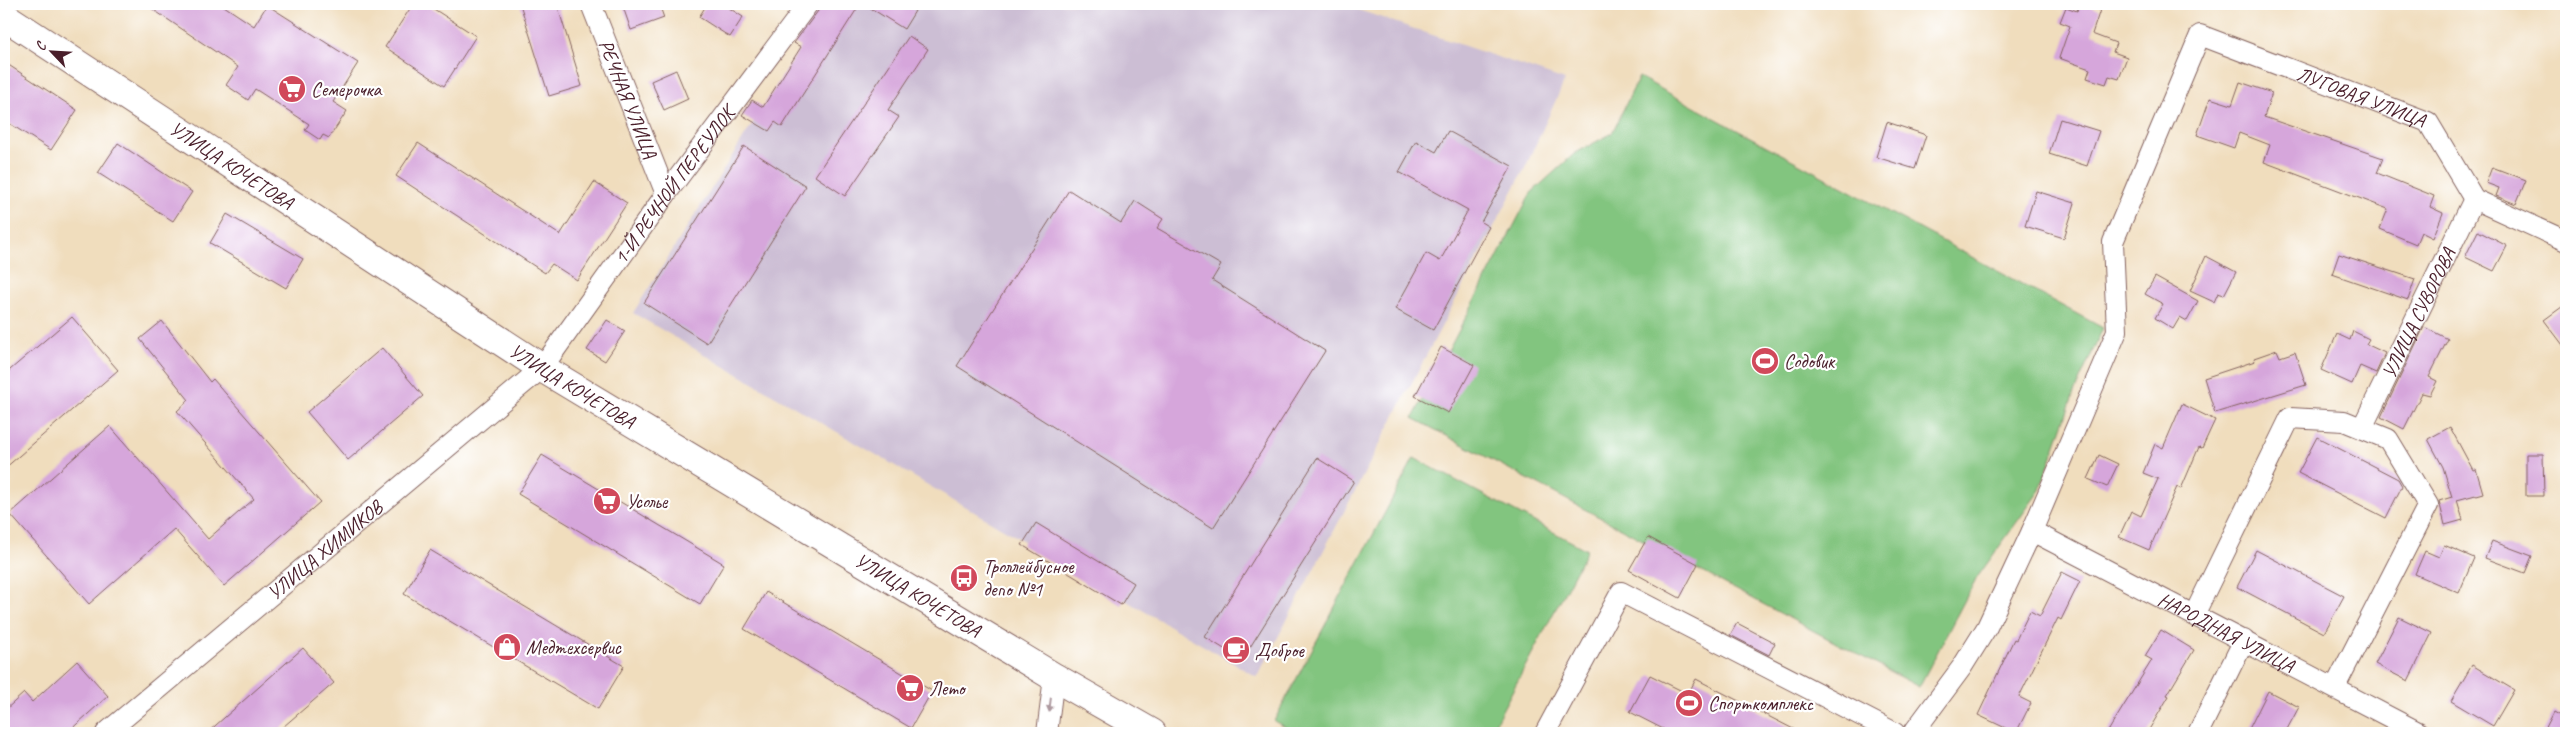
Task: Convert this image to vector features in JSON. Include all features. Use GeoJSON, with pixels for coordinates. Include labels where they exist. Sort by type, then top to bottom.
{"type":"FeatureCollection","features":[{"type":"Feature","properties":{"kind":"main road","name":"УЛИЦА КОЧЕТОВА"},"geometry":{"type":"LineString","coordinates":[[4,16],[542,368],[1054,677],[1152,733]]}},
{"type":"Feature","properties":{"kind":"street","name":"РЕЧНАЯ УЛИЦА"},"geometry":{"type":"LineString","coordinates":[[592,4],[666,194]]}},
{"type":"Feature","properties":{"kind":"street","name":"1-Й РЕЧНОЙ ПЕРЕУЛОК"},"geometry":{"type":"LineString","coordinates":[[542,368],[666,194],[808,4]]}},
{"type":"Feature","properties":{"kind":"street","name":"ЛУГОВАЯ УЛИЦА"},"geometry":{"type":"LineString","coordinates":[[2032,531],[2117,331],[2113,242],[2200,35],[2428,122],[2474,199]]}},
{"type":"Feature","properties":{"kind":"street"},"geometry":{"type":"LineString","coordinates":[[2474,199],[2566,240]]}},
{"type":"Feature","properties":{"kind":"street","name":"УЛИЦА СУВОРОВА"},"geometry":{"type":"LineString","coordinates":[[2362,428],[2474,199]]}},
{"type":"Feature","properties":{"kind":"street","name":"УЛИЦА ХИМИКОВ"},"geometry":{"type":"LineString","coordinates":[[106,733],[542,368]]}},
{"type":"Feature","properties":{"kind":"street"},"geometry":{"type":"LineString","coordinates":[[2194,614],[2290,418],[2344,420],[2388,440],[2428,505],[2335,687]]}},
{"type":"Feature","properties":{"kind":"street"},"geometry":{"type":"LineString","coordinates":[[1912,733],[1962,667],[1987,627],[2032,531]]}},
{"type":"Feature","properties":{"kind":"street","name":"НАРОДНАЯ УЛИЦА"},"geometry":{"type":"LineString","coordinates":[[2032,531],[2335,687],[2420,733]]}},
{"type":"Feature","properties":{"kind":"street"},"geometry":{"type":"LineString","coordinates":[[1545,733],[1621,592],[1895,733]]}},
{"type":"Feature","properties":{"kind":"street"},"geometry":{"type":"LineString","coordinates":[[2198,733],[2244,640]]}},
{"type":"Feature","properties":{"kind":"street"},"geometry":{"type":"LineString","coordinates":[[1047,733],[1054,677]]}},
{"type":"Feature","properties":{"kind":"shaded area","name":"Троллейбусное депо №1"},"geometry":{"type":"Polygon","coordinates":[[[828,4],[1341,4],[1565,80],[1525,168],[1257,677],[633,313],[828,4]]]}},
{"type":"Feature","properties":{"kind":"green space","name":"Содовик"},"geometry":{"type":"Polygon","coordinates":[[[1639,77],[2103,328],[2074,393],[2040,490],[1976,579],[1919,687],[1413,418],[1531,193],[1574,154],[1612,133],[1639,77]]]}},
{"type":"Feature","properties":{"kind":"green space"},"geometry":{"type":"Polygon","coordinates":[[[1414,458],[1587,550],[1490,733],[1296,733],[1274,721],[1414,458]]]}},
{"type":"Feature","properties":{"kind":"building"},"geometry":{"type":"Polygon","coordinates":[[[145,4],[221,4],[254,26],[267,5],[358,63],[333,102],[347,111],[329,138],[323,135],[320,140],[305,130],[309,124],[255,89],[248,100],[226,85],[238,67],[145,4]]]}},
{"type":"Feature","properties":{"kind":"building"},"geometry":{"type":"Polygon","coordinates":[[[413,4],[426,4],[476,36],[444,86],[385,47],[413,4]]]}},
{"type":"Feature","properties":{"kind":"building"},"geometry":{"type":"Polygon","coordinates":[[[520,4],[557,4],[582,86],[549,96],[520,4]]]}},
{"type":"Feature","properties":{"kind":"building"},"geometry":{"type":"Polygon","coordinates":[[[622,4],[659,4],[664,18],[631,30],[622,4]]]}},
{"type":"Feature","properties":{"kind":"building"},"geometry":{"type":"Polygon","coordinates":[[[707,4],[723,4],[743,17],[730,37],[699,17],[707,4]]]}},
{"type":"Feature","properties":{"kind":"building"},"geometry":{"type":"Polygon","coordinates":[[[820,4],[860,4],[782,127],[775,122],[769,131],[742,115],[752,100],[763,107],[801,47],[794,43],[818,11],[820,4]]]}},
{"type":"Feature","properties":{"kind":"building"},"geometry":{"type":"Polygon","coordinates":[[[864,4],[904,4],[915,11],[904,29],[864,4]]]}},
{"type":"Feature","properties":{"kind":"building"},"geometry":{"type":"Polygon","coordinates":[[[2079,4],[2100,10],[2092,34],[2116,43],[2113,52],[2127,57],[2119,79],[2109,76],[2106,84],[2087,78],[2090,69],[2059,58],[2070,26],[2060,22],[2066,7],[2077,11],[2079,4]]]}},
{"type":"Feature","properties":{"kind":"building"},"geometry":{"type":"Polygon","coordinates":[[[909,36],[928,49],[888,110],[899,117],[845,196],[815,176],[909,36]]]}},
{"type":"Feature","properties":{"kind":"building"},"geometry":{"type":"Polygon","coordinates":[[[4,62],[77,110],[51,150],[4,120],[4,62]]]}},
{"type":"Feature","properties":{"kind":"building"},"geometry":{"type":"Polygon","coordinates":[[[676,70],[688,99],[664,110],[651,81],[676,70]]]}},
{"type":"Feature","properties":{"kind":"building"},"geometry":{"type":"Polygon","coordinates":[[[2240,82],[2272,93],[2264,117],[2383,158],[2377,173],[2434,196],[2430,207],[2443,213],[2433,238],[2421,232],[2416,244],[2380,229],[2388,209],[2264,162],[2270,145],[2239,133],[2234,148],[2197,135],[2210,98],[2232,105],[2240,82]]]}},
{"type":"Feature","properties":{"kind":"building"},"geometry":{"type":"Polygon","coordinates":[[[2060,119],[2099,131],[2087,166],[2049,154],[2060,119]]]}},
{"type":"Feature","properties":{"kind":"building"},"geometry":{"type":"Polygon","coordinates":[[[1887,122],[1926,135],[1915,169],[1876,157],[1887,122]]]}},
{"type":"Feature","properties":{"kind":"building"},"geometry":{"type":"Polygon","coordinates":[[[1448,131],[1512,166],[1481,222],[1489,227],[1433,330],[1395,309],[1426,253],[1440,261],[1468,210],[1399,172],[1416,141],[1436,152],[1448,131]]]}},
{"type":"Feature","properties":{"kind":"building"},"geometry":{"type":"Polygon","coordinates":[[[118,143],[192,192],[173,221],[98,173],[118,143]]]}},
{"type":"Feature","properties":{"kind":"building"},"geometry":{"type":"Polygon","coordinates":[[[418,143],[560,235],[594,182],[627,203],[577,280],[552,264],[545,273],[396,176],[418,143]]]}},
{"type":"Feature","properties":{"kind":"building"},"geometry":{"type":"Polygon","coordinates":[[[744,146],[806,186],[707,343],[644,303],[744,146]]]}},
{"type":"Feature","properties":{"kind":"building"},"geometry":{"type":"Polygon","coordinates":[[[2492,167],[2526,180],[2516,204],[2496,196],[2499,188],[2486,183],[2492,167]]]}},
{"type":"Feature","properties":{"kind":"building"},"geometry":{"type":"Polygon","coordinates":[[[1069,190],[1121,223],[1135,201],[1163,219],[1157,228],[1221,265],[1212,280],[1325,351],[1213,528],[957,366],[1069,190]]]}},
{"type":"Feature","properties":{"kind":"building"},"geometry":{"type":"Polygon","coordinates":[[[2036,191],[2075,203],[2064,238],[2025,226],[2036,191]]]}},
{"type":"Feature","properties":{"kind":"building"},"geometry":{"type":"Polygon","coordinates":[[[227,214],[303,259],[286,288],[210,243],[227,214]]]}},
{"type":"Feature","properties":{"kind":"building"},"geometry":{"type":"Polygon","coordinates":[[[2478,231],[2507,246],[2494,271],[2465,257],[2478,231]]]}},
{"type":"Feature","properties":{"kind":"building"},"geometry":{"type":"Polygon","coordinates":[[[2339,254],[2415,279],[2408,300],[2332,274],[2339,254]]]}},
{"type":"Feature","properties":{"kind":"building"},"geometry":{"type":"Polygon","coordinates":[[[2206,256],[2236,272],[2224,295],[2218,293],[2214,302],[2190,291],[2206,256]]]}},
{"type":"Feature","properties":{"kind":"building"},"geometry":{"type":"Polygon","coordinates":[[[2155,277],[2198,301],[2187,321],[2180,317],[2173,329],[2155,318],[2163,304],[2145,294],[2155,277]]]}},
{"type":"Feature","properties":{"kind":"building"},"geometry":{"type":"Polygon","coordinates":[[[2566,304],[2566,349],[2544,320],[2566,304]]]}},
{"type":"Feature","properties":{"kind":"building"},"geometry":{"type":"Polygon","coordinates":[[[72,317],[118,370],[4,469],[4,375],[72,317]]]}},
{"type":"Feature","properties":{"kind":"building"},"geometry":{"type":"Polygon","coordinates":[[[607,320],[625,331],[605,361],[587,350],[607,320]]]}},
{"type":"Feature","properties":{"kind":"building"},"geometry":{"type":"Polygon","coordinates":[[[162,321],[210,382],[213,379],[320,502],[224,586],[174,529],[89,604],[10,514],[110,426],[208,539],[254,499],[177,411],[189,400],[140,339],[162,321]]]}},
{"type":"Feature","properties":{"kind":"building"},"geometry":{"type":"Polygon","coordinates":[[[2424,327],[2448,339],[2429,377],[2437,381],[2430,395],[2422,393],[2404,429],[2381,417],[2424,327]]]}},
{"type":"Feature","properties":{"kind":"building"},"geometry":{"type":"Polygon","coordinates":[[[2353,331],[2369,339],[2366,344],[2385,353],[2376,373],[2360,366],[2352,384],[2321,370],[2337,334],[2350,340],[2353,331]]]}},
{"type":"Feature","properties":{"kind":"building"},"geometry":{"type":"Polygon","coordinates":[[[1441,347],[1474,365],[1448,413],[1415,396],[1441,347]]]}},
{"type":"Feature","properties":{"kind":"building"},"geometry":{"type":"Polygon","coordinates":[[[382,348],[423,396],[348,460],[307,412],[382,348]]]}},
{"type":"Feature","properties":{"kind":"building"},"geometry":{"type":"Polygon","coordinates":[[[2277,350],[2280,357],[2295,352],[2306,385],[2215,413],[2204,378],[2255,361],[2254,358],[2277,350]]]}},
{"type":"Feature","properties":{"kind":"building"},"geometry":{"type":"Polygon","coordinates":[[[2182,404],[2215,420],[2202,448],[2199,447],[2181,489],[2177,487],[2149,550],[2119,537],[2131,511],[2141,516],[2158,479],[2143,473],[2155,444],[2163,448],[2182,404]]]}},
{"type":"Feature","properties":{"kind":"building"},"geometry":{"type":"Polygon","coordinates":[[[2450,427],[2473,470],[2476,469],[2483,493],[2457,500],[2463,520],[2445,525],[2439,501],[2452,497],[2443,467],[2428,439],[2450,427]]]}},
{"type":"Feature","properties":{"kind":"building"},"geometry":{"type":"Polygon","coordinates":[[[2317,437],[2398,479],[2402,486],[2386,518],[2298,473],[2317,437]]]}},
{"type":"Feature","properties":{"kind":"building"},"geometry":{"type":"Polygon","coordinates":[[[2526,454],[2543,454],[2544,496],[2526,496],[2526,454]]]}},
{"type":"Feature","properties":{"kind":"building"},"geometry":{"type":"Polygon","coordinates":[[[542,455],[724,564],[700,604],[518,494],[542,455]]]}},
{"type":"Feature","properties":{"kind":"building"},"geometry":{"type":"Polygon","coordinates":[[[2099,455],[2118,464],[2107,487],[2088,479],[2099,455]]]}},
{"type":"Feature","properties":{"kind":"building"},"geometry":{"type":"Polygon","coordinates":[[[1317,458],[1354,481],[1242,660],[1205,637],[1317,458]]]}},
{"type":"Feature","properties":{"kind":"building"},"geometry":{"type":"Polygon","coordinates":[[[1036,523],[1134,583],[1121,605],[1022,545],[1036,523]]]}},
{"type":"Feature","properties":{"kind":"building"},"geometry":{"type":"Polygon","coordinates":[[[1648,537],[1698,564],[1680,598],[1629,570],[1648,537]]]}},
{"type":"Feature","properties":{"kind":"building"},"geometry":{"type":"Polygon","coordinates":[[[2492,541],[2532,556],[2525,573],[2485,558],[2492,541]]]}},
{"type":"Feature","properties":{"kind":"building"},"geometry":{"type":"Polygon","coordinates":[[[2444,545],[2474,558],[2459,593],[2415,574],[2425,551],[2439,557],[2444,545]]]}},
{"type":"Feature","properties":{"kind":"building"},"geometry":{"type":"Polygon","coordinates":[[[430,550],[624,666],[598,709],[404,594],[430,550]]]}},
{"type":"Feature","properties":{"kind":"building"},"geometry":{"type":"Polygon","coordinates":[[[2256,550],[2344,596],[2324,633],[2237,587],[2256,550]]]}},
{"type":"Feature","properties":{"kind":"building"},"geometry":{"type":"Polygon","coordinates":[[[2062,572],[2080,581],[2061,620],[2058,618],[2019,697],[2031,703],[2016,733],[1978,715],[2014,639],[2016,640],[2030,611],[2040,616],[2062,572]]]}},
{"type":"Feature","properties":{"kind":"building"},"geometry":{"type":"Polygon","coordinates":[[[766,592],[932,691],[911,728],[744,629],[766,592]]]}},
{"type":"Feature","properties":{"kind":"building"},"geometry":{"type":"Polygon","coordinates":[[[2399,617],[2432,633],[2408,681],[2375,664],[2399,617]]]}},
{"type":"Feature","properties":{"kind":"building"},"geometry":{"type":"Polygon","coordinates":[[[1737,623],[1775,643],[1769,655],[1730,635],[1737,623]]]}},
{"type":"Feature","properties":{"kind":"building"},"geometry":{"type":"Polygon","coordinates":[[[2161,630],[2194,650],[2147,733],[2107,733],[2152,660],[2145,656],[2161,630]]]}},
{"type":"Feature","properties":{"kind":"building"},"geometry":{"type":"Polygon","coordinates":[[[303,648],[334,683],[276,733],[207,733],[303,648]]]}},
{"type":"Feature","properties":{"kind":"building"},"geometry":{"type":"Polygon","coordinates":[[[77,661],[108,696],[67,733],[4,733],[4,711],[24,693],[32,702],[77,661]]]}},
{"type":"Feature","properties":{"kind":"building"},"geometry":{"type":"Polygon","coordinates":[[[2472,665],[2514,690],[2493,726],[2451,701],[2472,665]]]}},
{"type":"Feature","properties":{"kind":"building","name":"Спорткомплекс"},"geometry":{"type":"Polygon","coordinates":[[[1650,675],[1688,694],[1696,679],[1801,733],[1671,733],[1630,712],[1650,675]]]}},
{"type":"Feature","properties":{"kind":"building"},"geometry":{"type":"Polygon","coordinates":[[[2268,691],[2299,707],[2285,733],[2247,733],[2268,691]]]}},
{"type":"Feature","properties":{"kind":"building"},"geometry":{"type":"Polygon","coordinates":[[[2554,712],[2566,719],[2566,733],[2543,733],[2554,712]]]}},
{"type":"Feature","properties":{"kind":"place","name":"Семерочка"},"geometry":{"type":"Point","coordinates":[292,89]}},
{"type":"Feature","properties":{"kind":"place","name":"Содовик"},"geometry":{"type":"Point","coordinates":[1765,361]}},
{"type":"Feature","properties":{"kind":"place","name":"Усолье"},"geometry":{"type":"Point","coordinates":[607,501]}},
{"type":"Feature","properties":{"kind":"place","name":"Троллейбусное депо №1"},"geometry":{"type":"Point","coordinates":[964,578]}},
{"type":"Feature","properties":{"kind":"place","name":"Медтехсервис"},"geometry":{"type":"Point","coordinates":[507,647]}},
{"type":"Feature","properties":{"kind":"place","name":"Доброе"},"geometry":{"type":"Point","coordinates":[1236,650]}},
{"type":"Feature","properties":{"kind":"place","name":"Лето"},"geometry":{"type":"Point","coordinates":[910,688]}},
{"type":"Feature","properties":{"kind":"place","name":"Спорткомплекс"},"geometry":{"type":"Point","coordinates":[1689,703]}}]}
